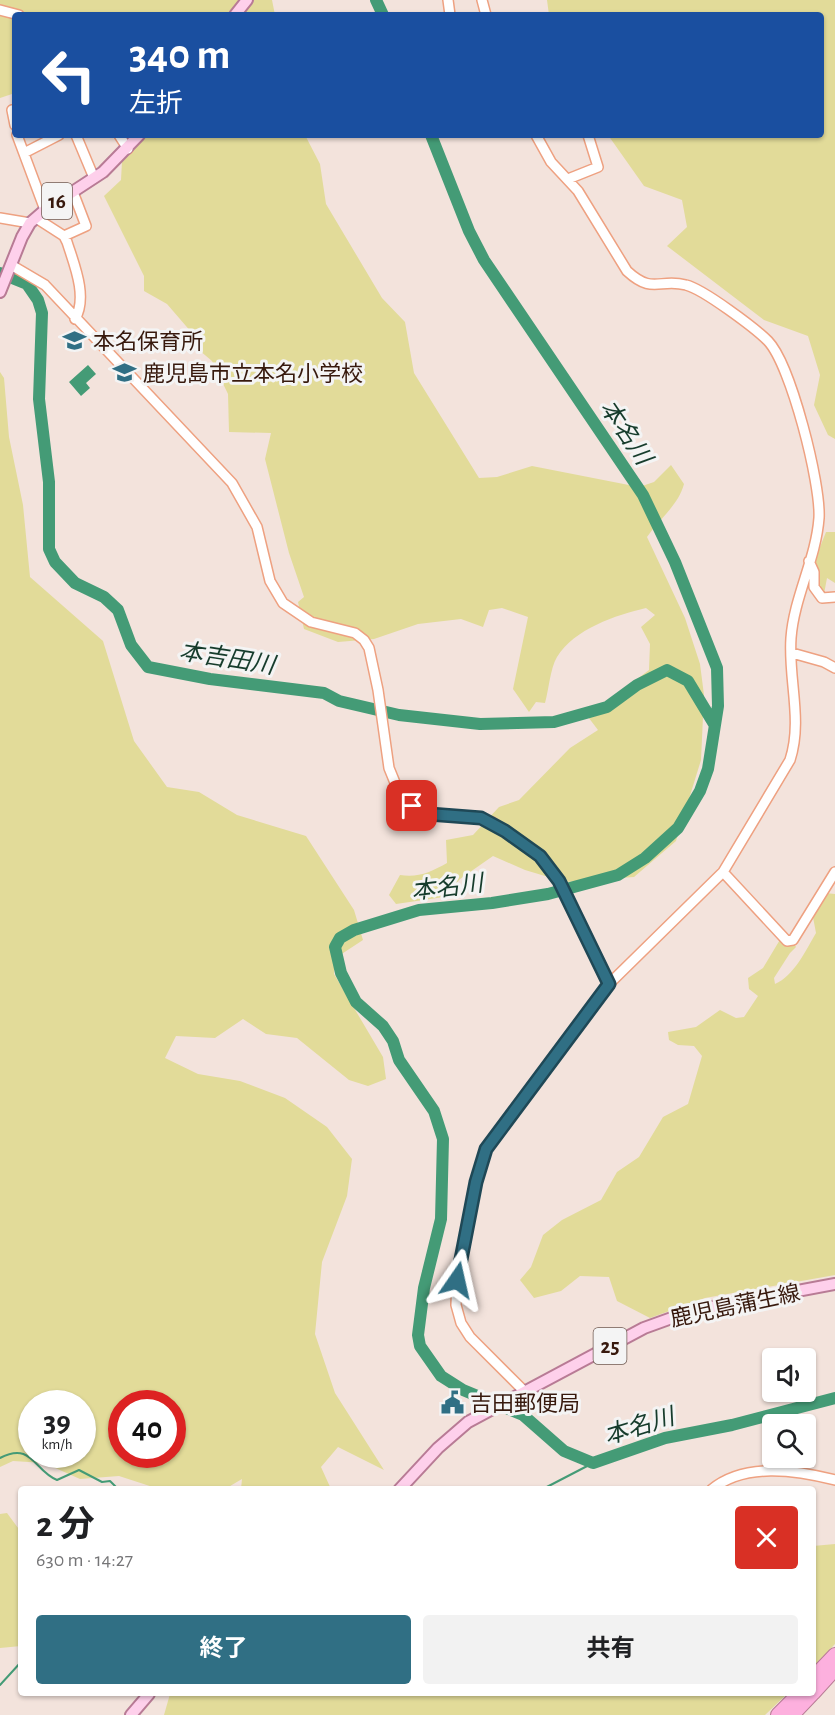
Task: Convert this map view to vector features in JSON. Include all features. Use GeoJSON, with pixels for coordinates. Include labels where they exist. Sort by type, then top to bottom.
{"type":"FeatureCollection","features":[{"type":"Feature","properties":{"kind":"highway"},"geometry":{"type":"LineString","coordinates":[[816,1675],[835,1655]]}},
{"type":"Feature","properties":{"kind":"highway"},"geometry":{"type":"LineString","coordinates":[[816,1690],[835,1670]]}},
{"type":"Feature","properties":{"kind":"highway"},"geometry":{"type":"LineString","coordinates":[[778,1715],[797,1696]]}},
{"type":"Feature","properties":{"kind":"highway"},"geometry":{"type":"LineString","coordinates":[[792,1715],[810,1696]]}},
{"type":"Feature","properties":{"kind":"main road"},"geometry":{"type":"LineString","coordinates":[[237,12],[247,0]]}},
{"type":"Feature","properties":{"kind":"main road","name":"16"},"geometry":{"type":"LineString","coordinates":[[1,290],[33,221],[45,210],[94,178],[128,149],[137,138]]}},
{"type":"Feature","properties":{"kind":"main road","name":"鹿児島蒲生線"},"geometry":{"type":"LineString","coordinates":[[403,1486],[438,1448],[468,1422],[670,1317],[713,1306],[835,1284]]}},
{"type":"Feature","properties":{"kind":"main road"},"geometry":{"type":"LineString","coordinates":[[131,1715],[147,1696]]}},
{"type":"Feature","properties":{"kind":"street"},"geometry":{"type":"LineString","coordinates":[[18,138],[45,210]]}},
{"type":"Feature","properties":{"kind":"street"},"geometry":{"type":"LineString","coordinates":[[24,153],[53,138]]}},
{"type":"Feature","properties":{"kind":"street"},"geometry":{"type":"LineString","coordinates":[[77,138],[94,178]]}},
{"type":"Feature","properties":{"kind":"street"},"geometry":{"type":"LineString","coordinates":[[122,138],[128,149]]}},
{"type":"Feature","properties":{"kind":"street"},"geometry":{"type":"LineString","coordinates":[[524,1391],[470,1337],[457,1314],[457,1280],[476,1182],[486,1149],[609,984],[723,872],[784,771],[794,746],[796,723],[792,653],[795,610],[816,533],[819,498],[781,359],[760,334],[694,288],[678,284],[654,286],[634,279],[568,179],[551,162],[539,138]]}},
{"type":"Feature","properties":{"kind":"street"},"geometry":{"type":"LineString","coordinates":[[568,179],[598,166],[589,138]]}},
{"type":"Feature","properties":{"kind":"street"},"geometry":{"type":"LineString","coordinates":[[64,236],[86,226],[73,192]]}},
{"type":"Feature","properties":{"kind":"street"},"geometry":{"type":"LineString","coordinates":[[0,218],[33,221],[64,236],[79,283],[79,313],[75,319]]}},
{"type":"Feature","properties":{"kind":"street"},"geometry":{"type":"LineString","coordinates":[[10,268],[40,280],[232,483],[257,527],[270,581],[283,603],[311,622],[355,633],[364,640],[371,657],[381,704],[382,723],[394,785],[406,801],[429,814],[467,816],[492,822],[540,856],[559,881],[609,984]]}},
{"type":"Feature","properties":{"kind":"street"},"geometry":{"type":"LineString","coordinates":[[809,561],[816,593],[822,598],[835,597]]}},
{"type":"Feature","properties":{"kind":"street"},"geometry":{"type":"LineString","coordinates":[[792,653],[824,662],[835,668]]}},
{"type":"Feature","properties":{"kind":"street"},"geometry":{"type":"LineString","coordinates":[[723,872],[787,941],[793,940],[835,872]]}},
{"type":"Feature","properties":{"kind":"street"},"geometry":{"type":"LineString","coordinates":[[717,1486],[731,1477],[754,1471],[835,1480]]}},
{"type":"Feature","properties":{"kind":"shaded area"},"geometry":{"type":"Polygon","coordinates":[[[0,0],[272,0],[274,12],[12,12],[12,94],[0,98],[0,0]]]}},
{"type":"Feature","properties":{"kind":"shaded area"},"geometry":{"type":"Polygon","coordinates":[[[547,0],[835,0],[835,439],[828,435],[814,405],[820,375],[808,336],[764,320],[667,246],[687,227],[682,200],[644,186],[610,138],[824,138],[824,12],[549,12],[547,0]]]}},
{"type":"Feature","properties":{"kind":"shaded area"},"geometry":{"type":"Polygon","coordinates":[[[120,138],[307,138],[320,164],[326,204],[382,298],[405,322],[414,373],[479,478],[497,477],[532,466],[639,487],[654,482],[671,465],[684,484],[673,506],[647,537],[685,618],[700,664],[704,695],[701,760],[676,841],[634,877],[565,882],[525,870],[493,856],[460,879],[444,897],[396,904],[389,895],[400,875],[424,874],[447,863],[446,840],[473,835],[499,807],[519,800],[570,748],[598,730],[582,709],[607,702],[649,670],[650,644],[641,627],[655,615],[646,608],[634,611],[609,619],[574,639],[557,657],[545,703],[536,702],[529,712],[513,689],[528,617],[502,608],[489,610],[483,627],[461,619],[418,624],[374,639],[338,642],[304,629],[298,602],[304,597],[289,553],[265,459],[271,433],[229,432],[228,394],[212,361],[199,350],[192,333],[167,304],[144,291],[144,276],[104,196],[121,180],[123,143],[120,138]]]}},
{"type":"Feature","properties":{"kind":"shaded area"},"geometry":{"type":"Polygon","coordinates":[[[88,365],[96,374],[86,383],[90,388],[81,396],[69,382],[88,365]]]}},
{"type":"Feature","properties":{"kind":"shaded area"},"geometry":{"type":"Polygon","coordinates":[[[0,372],[4,378],[9,437],[23,505],[30,577],[103,641],[134,741],[167,787],[199,792],[237,815],[306,836],[354,910],[363,940],[334,959],[334,974],[383,1057],[386,1079],[368,1086],[349,1080],[297,1038],[266,1034],[243,1019],[215,1038],[176,1036],[165,1058],[198,1074],[240,1081],[285,1098],[327,1127],[352,1159],[347,1196],[322,1262],[315,1334],[335,1393],[384,1470],[338,1447],[321,1467],[330,1486],[241,1486],[242,1479],[230,1486],[150,1486],[119,1476],[80,1479],[55,1468],[96,1468],[96,1390],[18,1390],[18,1461],[13,1461],[0,1467],[0,372]]]}},
{"type":"Feature","properties":{"kind":"shaded area"},"geometry":{"type":"Polygon","coordinates":[[[826,532],[835,532],[835,583],[827,578],[824,594],[818,592],[814,562],[826,532]]]}},
{"type":"Feature","properties":{"kind":"shaded area"},"geometry":{"type":"Polygon","coordinates":[[[825,893],[835,894],[835,1275],[705,1298],[650,1318],[617,1301],[609,1277],[580,1276],[561,1291],[534,1298],[520,1280],[531,1267],[543,1235],[562,1220],[601,1200],[617,1172],[639,1157],[663,1117],[688,1104],[702,1056],[694,1046],[678,1045],[669,1040],[668,1032],[696,1027],[720,1010],[736,1018],[744,1017],[758,996],[749,989],[748,978],[763,968],[781,938],[794,943],[796,947],[774,978],[775,984],[794,969],[816,933],[812,912],[825,893]]]}},
{"type":"Feature","properties":{"kind":"shaded area"},"geometry":{"type":"Polygon","coordinates":[[[7,1513],[18,1528],[18,1646],[0,1648],[0,1514],[7,1513]]]}},
{"type":"Feature","properties":{"kind":"shaded area"},"geometry":{"type":"Polygon","coordinates":[[[835,1544],[835,1644],[816,1664],[816,1546],[835,1544]]]}},
{"type":"Feature","properties":{"kind":"shaded area"},"geometry":{"type":"Polygon","coordinates":[[[169,1696],[785,1696],[765,1715],[164,1715],[169,1696]]]}},
{"type":"Feature","properties":{"kind":"waterway","name":"本名川"},"geometry":{"type":"LineString","coordinates":[[376,0],[382,12]]}},
{"type":"Feature","properties":{"kind":"waterway","name":"本名川"},"geometry":{"type":"LineString","coordinates":[[432,138],[469,231],[484,260],[643,495],[675,562],[717,668],[718,706],[708,769],[700,791],[678,828],[645,858],[618,875],[548,894],[492,903],[419,910],[354,930],[340,938],[335,947],[341,973],[356,1002],[383,1026],[393,1041],[399,1060],[434,1111],[443,1139],[441,1219],[424,1288],[418,1335],[420,1346],[441,1376],[463,1390],[523,1415],[564,1451],[593,1463],[665,1438],[732,1425],[835,1398]]}},
{"type":"Feature","properties":{"kind":"waterway","name":"本吉田川"},"geometry":{"type":"LineString","coordinates":[[0,273],[27,284],[38,300],[42,313],[39,399],[49,482],[49,549],[55,562],[75,583],[104,597],[118,610],[131,645],[148,667],[210,679],[324,693],[339,701],[399,715],[480,724],[554,722],[607,707],[637,685],[667,670],[688,681],[714,724]]}},
{"type":"Feature","properties":{"kind":"waterway"},"geometry":{"type":"LineString","coordinates":[[0,1458],[19,1453],[32,1459],[49,1476],[57,1480],[79,1470],[102,1482],[110,1481],[115,1486]]}},
{"type":"Feature","properties":{"kind":"waterway"},"geometry":{"type":"LineString","coordinates":[[549,1486],[593,1463]]}},
{"type":"Feature","properties":{"kind":"waterway"},"geometry":{"type":"LineString","coordinates":[[0,1685],[18,1665]]}},
{"type":"Feature","properties":{"kind":"place","name":"本名保育所"},"geometry":{"type":"Point","coordinates":[75,341]}},
{"type":"Feature","properties":{"kind":"place","name":"鹿児島市立本名小学校"},"geometry":{"type":"Point","coordinates":[125,373]}},
{"type":"Feature","properties":{"kind":"place","name":"吉田郵便局"},"geometry":{"type":"Point","coordinates":[452,1403]}},
{"type":"Feature","properties":{"kind":"route"},"geometry":{"type":"LineString","coordinates":[[412,806],[429,814],[467,816],[492,822],[540,856],[559,881],[571,910],[609,984],[486,1149],[476,1182],[457,1280]]}}]}
